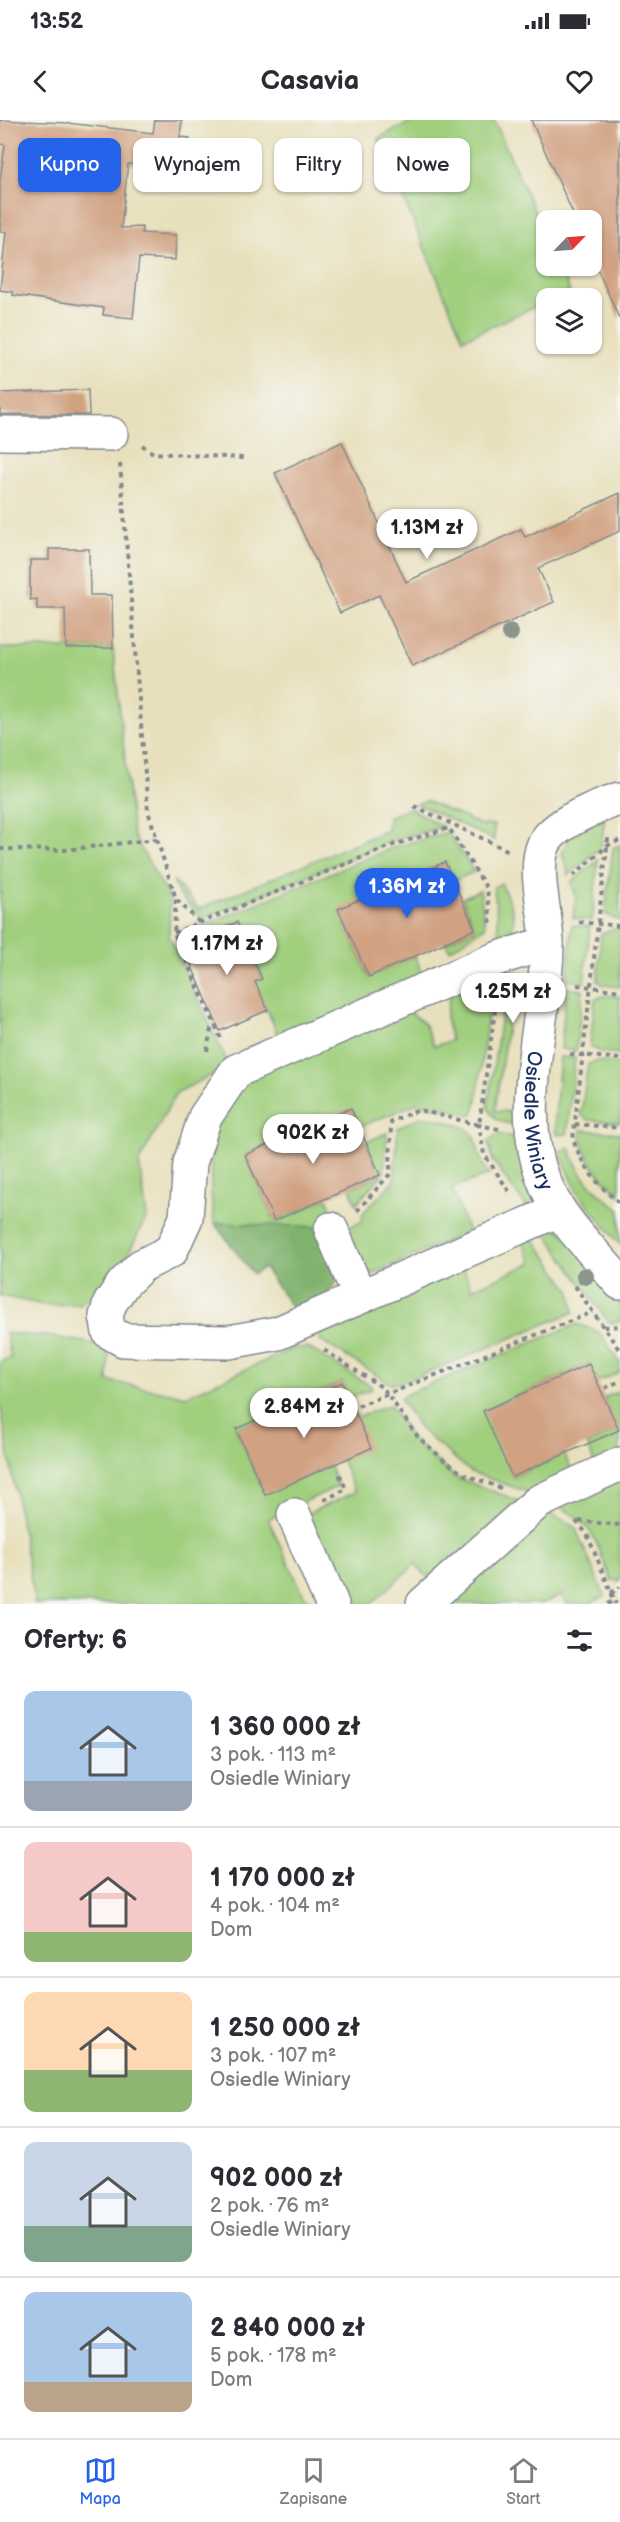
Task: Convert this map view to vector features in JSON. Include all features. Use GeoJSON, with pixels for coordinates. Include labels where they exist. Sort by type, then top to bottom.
{"type":"FeatureCollection","features":[{"type":"Feature","properties":{"kind":"street"},"geometry":{"type":"LineString","coordinates":[[0,433],[126,440]]}},
{"type":"Feature","properties":{"kind":"street","name":"Osiedle Winiary"},"geometry":{"type":"LineString","coordinates":[[615,800],[560,826],[544,844],[540,865],[547,943],[530,1110],[539,1165],[547,1190],[559,1210],[620,1283]]}},
{"type":"Feature","properties":{"kind":"street"},"geometry":{"type":"LineString","coordinates":[[547,943],[496,959],[236,1071],[205,1117],[190,1163],[186,1218],[171,1251],[141,1266],[123,1284],[110,1303],[106,1316],[109,1332],[123,1340],[229,1342],[278,1333],[559,1210]]}},
{"type":"Feature","properties":{"kind":"street"},"geometry":{"type":"LineString","coordinates":[[331,1229],[360,1298]]}},
{"type":"Feature","properties":{"kind":"street"},"geometry":{"type":"LineString","coordinates":[[423,1604],[538,1502],[620,1464]]}},
{"type":"Feature","properties":{"kind":"street"},"geometry":{"type":"LineString","coordinates":[[294,1515],[332,1604]]}},
{"type":"Feature","properties":{"kind":"path"},"geometry":{"type":"LineString","coordinates":[[236,1071],[174,933],[176,899],[148,811],[122,468],[126,440],[153,453],[243,458]]}},
{"type":"Feature","properties":{"kind":"path"},"geometry":{"type":"LineString","coordinates":[[615,800],[607,846],[573,1139],[579,1158],[600,1186],[620,1203]]}},
{"type":"Feature","properties":{"kind":"path"},"geometry":{"type":"LineString","coordinates":[[414,806],[450,827],[540,865]]}},
{"type":"Feature","properties":{"kind":"path"},"geometry":{"type":"LineString","coordinates":[[174,933],[393,845],[450,827]]}},
{"type":"Feature","properties":{"kind":"path"},"geometry":{"type":"LineString","coordinates":[[331,1229],[356,1212],[390,1174],[391,1121],[419,1110],[479,1125],[500,973],[496,959],[487,889],[450,827]]}},
{"type":"Feature","properties":{"kind":"path"},"geometry":{"type":"LineString","coordinates":[[0,849],[65,850],[157,839]]}},
{"type":"Feature","properties":{"kind":"path"},"geometry":{"type":"LineString","coordinates":[[607,846],[620,840]]}},
{"type":"Feature","properties":{"kind":"path"},"geometry":{"type":"LineString","coordinates":[[176,899],[200,923]]}},
{"type":"Feature","properties":{"kind":"path"},"geometry":{"type":"LineString","coordinates":[[598,923],[620,926]]}},
{"type":"Feature","properties":{"kind":"path"},"geometry":{"type":"LineString","coordinates":[[591,987],[620,991]]}},
{"type":"Feature","properties":{"kind":"path"},"geometry":{"type":"LineString","coordinates":[[582,1054],[620,1059]]}},
{"type":"Feature","properties":{"kind":"path"},"geometry":{"type":"LineString","coordinates":[[575,1124],[620,1128]]}},
{"type":"Feature","properties":{"kind":"path"},"geometry":{"type":"LineString","coordinates":[[358,1406],[592,1312]]}},
{"type":"Feature","properties":{"kind":"path"},"geometry":{"type":"LineString","coordinates":[[298,1325],[311,1341],[390,1395],[418,1437],[463,1474],[538,1502],[575,1520],[620,1525]]}},
{"type":"Feature","properties":{"kind":"path"},"geometry":{"type":"LineString","coordinates":[[603,1327],[620,1326]]}},
{"type":"Feature","properties":{"kind":"path"},"geometry":{"type":"LineString","coordinates":[[605,1388],[620,1381]]}},
{"type":"Feature","properties":{"kind":"path"},"geometry":{"type":"LineString","coordinates":[[294,1515],[346,1489],[339,1471]]}},
{"type":"Feature","properties":{"kind":"path"},"geometry":{"type":"LineString","coordinates":[[575,1520],[587,1534],[615,1603],[608,1604]]}},
{"type":"Feature","properties":{"kind":"path"},"geometry":{"type":"LineString","coordinates":[[611,1593],[620,1587]]}},
{"type":"Feature","properties":{"kind":"green space"},"geometry":{"type":"Polygon","coordinates":[[[415,120],[494,120],[536,214],[536,276],[563,276],[569,288],[536,288],[536,306],[463,339],[401,192],[470,192],[470,138],[378,138],[415,120]]]}},
{"type":"Feature","properties":{"kind":"green space"},"geometry":{"type":"Polygon","coordinates":[[[0,648],[113,648],[133,835],[170,899],[169,936],[229,1066],[176,1093],[139,1162],[147,1216],[122,1266],[97,1294],[78,1304],[44,1305],[0,1296],[0,648]]]}},
{"type":"Feature","properties":{"kind":"green space"},"geometry":{"type":"Polygon","coordinates":[[[426,801],[481,825],[494,825],[494,840],[417,804],[426,801]]]}},
{"type":"Feature","properties":{"kind":"green space"},"geometry":{"type":"Polygon","coordinates":[[[410,808],[443,827],[394,840],[202,919],[178,893],[173,880],[199,909],[387,830],[388,817],[410,808]]]}},
{"type":"Feature","properties":{"kind":"green space"},"geometry":{"type":"Polygon","coordinates":[[[605,815],[601,847],[569,875],[562,853],[571,833],[605,815]]]}},
{"type":"Feature","properties":{"kind":"green space"},"geometry":{"type":"Polygon","coordinates":[[[448,832],[474,872],[454,881],[445,862],[339,910],[369,977],[415,956],[424,978],[281,1042],[255,982],[262,978],[237,922],[183,946],[180,935],[394,847],[448,832]]]}},
{"type":"Feature","properties":{"kind":"green space"},"geometry":{"type":"Polygon","coordinates":[[[620,845],[620,921],[605,914],[613,848],[620,845]]]}},
{"type":"Feature","properties":{"kind":"green space"},"geometry":{"type":"Polygon","coordinates":[[[598,860],[592,921],[573,918],[576,896],[571,883],[598,860]]]}},
{"type":"Feature","properties":{"kind":"green space"},"geometry":{"type":"Polygon","coordinates":[[[501,883],[511,907],[514,923],[512,930],[500,944],[494,887],[501,883]]]}},
{"type":"Feature","properties":{"kind":"green space"},"geometry":{"type":"Polygon","coordinates":[[[480,890],[485,927],[450,950],[445,943],[475,929],[462,898],[480,890]]]}},
{"type":"Feature","properties":{"kind":"green space"},"geometry":{"type":"Polygon","coordinates":[[[572,925],[590,927],[584,983],[567,980],[572,925]]]}},
{"type":"Feature","properties":{"kind":"green space"},"geometry":{"type":"Polygon","coordinates":[[[620,929],[620,987],[604,985],[598,981],[601,934],[620,929]]]}},
{"type":"Feature","properties":{"kind":"green space"},"geometry":{"type":"Polygon","coordinates":[[[494,968],[476,1106],[472,1115],[418,1103],[359,1127],[351,1109],[245,1155],[274,1221],[327,1198],[335,1218],[316,1227],[214,1223],[211,1192],[211,1122],[236,1082],[408,1011],[424,1023],[434,1046],[451,1041],[446,1017],[450,995],[494,968]]]}},
{"type":"Feature","properties":{"kind":"green space"},"geometry":{"type":"Polygon","coordinates":[[[508,968],[520,974],[527,983],[532,1008],[510,1006],[495,1111],[518,1112],[519,1126],[495,1118],[488,1105],[508,968]]]}},
{"type":"Feature","properties":{"kind":"green space"},"geometry":{"type":"Polygon","coordinates":[[[566,988],[583,990],[576,1051],[561,1049],[566,988]]]}},
{"type":"Feature","properties":{"kind":"green space"},"geometry":{"type":"Polygon","coordinates":[[[606,995],[620,997],[620,1054],[601,1052],[590,1046],[595,999],[606,995]]]}},
{"type":"Feature","properties":{"kind":"green space"},"geometry":{"type":"Polygon","coordinates":[[[560,1057],[575,1058],[567,1134],[556,1135],[555,1118],[560,1057]]]}},
{"type":"Feature","properties":{"kind":"green space"},"geometry":{"type":"Polygon","coordinates":[[[597,1061],[620,1064],[620,1123],[588,1120],[581,1115],[588,1064],[597,1061]]]}},
{"type":"Feature","properties":{"kind":"green space"},"geometry":{"type":"Polygon","coordinates":[[[423,1116],[460,1126],[472,1133],[489,1175],[452,1188],[468,1232],[373,1274],[367,1273],[342,1230],[363,1221],[362,1214],[394,1181],[398,1128],[423,1116]]]}},
{"type":"Feature","properties":{"kind":"green space"},"geometry":{"type":"Polygon","coordinates":[[[581,1130],[620,1133],[620,1195],[605,1181],[588,1158],[581,1130]]]}},
{"type":"Feature","properties":{"kind":"green space"},"geometry":{"type":"Polygon","coordinates":[[[387,1133],[384,1173],[356,1204],[350,1188],[380,1175],[366,1142],[387,1133]]]}},
{"type":"Feature","properties":{"kind":"green space"},"geometry":{"type":"Polygon","coordinates":[[[498,1134],[521,1139],[538,1200],[530,1212],[493,1161],[488,1141],[498,1134]]]}},
{"type":"Feature","properties":{"kind":"green space"},"geometry":{"type":"Polygon","coordinates":[[[570,1148],[577,1167],[583,1175],[620,1210],[620,1245],[578,1193],[559,1151],[570,1148]]]}},
{"type":"Feature","properties":{"kind":"green space"},"geometry":{"type":"Polygon","coordinates":[[[214,1223],[316,1227],[337,1280],[326,1296],[299,1311],[292,1308],[264,1268],[253,1274],[214,1223]]]}},
{"type":"Feature","properties":{"kind":"green space"},"geometry":{"type":"Polygon","coordinates":[[[542,1228],[560,1230],[620,1301],[620,1322],[609,1323],[542,1228]]]}},
{"type":"Feature","properties":{"kind":"green space"},"geometry":{"type":"Polygon","coordinates":[[[530,1233],[571,1292],[574,1312],[404,1382],[391,1384],[321,1341],[316,1332],[461,1263],[472,1289],[532,1263],[521,1237],[530,1233]]]}},
{"type":"Feature","properties":{"kind":"green space"},"geometry":{"type":"Polygon","coordinates":[[[577,1324],[599,1332],[620,1362],[619,1373],[597,1382],[589,1364],[484,1411],[513,1477],[564,1454],[574,1474],[533,1494],[471,1472],[421,1430],[400,1399],[407,1394],[577,1324]]]}},
{"type":"Feature","properties":{"kind":"green space"},"geometry":{"type":"Polygon","coordinates":[[[6,1333],[46,1336],[109,1346],[108,1381],[186,1396],[292,1349],[307,1347],[371,1386],[372,1389],[349,1398],[342,1382],[236,1429],[265,1494],[330,1466],[338,1486],[268,1519],[303,1594],[314,1604],[35,1604],[0,1405],[0,1361],[11,1358],[6,1333]]]}},
{"type":"Feature","properties":{"kind":"green space"},"geometry":{"type":"Polygon","coordinates":[[[620,1391],[620,1454],[595,1465],[587,1444],[618,1430],[604,1398],[620,1391]]]}},
{"type":"Feature","properties":{"kind":"green space"},"geometry":{"type":"Polygon","coordinates":[[[390,1405],[412,1440],[455,1477],[519,1501],[433,1583],[415,1564],[371,1604],[342,1604],[302,1516],[355,1492],[342,1461],[357,1417],[390,1405]]]}},
{"type":"Feature","properties":{"kind":"green space"},"geometry":{"type":"Polygon","coordinates":[[[620,1474],[620,1580],[618,1581],[611,1580],[596,1543],[585,1525],[552,1502],[620,1474]]]}},
{"type":"Feature","properties":{"kind":"green space"},"geometry":{"type":"Polygon","coordinates":[[[542,1509],[575,1527],[605,1597],[588,1604],[566,1604],[562,1595],[541,1604],[436,1604],[542,1509]]]}},
{"type":"Feature","properties":{"kind":"building"},"geometry":{"type":"Polygon","coordinates":[[[0,120],[67,123],[153,133],[155,120],[182,120],[180,137],[190,138],[133,138],[133,164],[128,164],[121,228],[142,227],[142,233],[176,235],[175,260],[139,258],[133,318],[103,315],[104,308],[13,295],[13,292],[0,290],[6,232],[0,231],[0,180],[5,145],[0,144],[0,120]]]}},
{"type":"Feature","properties":{"kind":"building"},"geometry":{"type":"Polygon","coordinates":[[[531,120],[620,120],[620,320],[600,276],[602,210],[572,210],[531,120]]]}},
{"type":"Feature","properties":{"kind":"building"},"geometry":{"type":"Polygon","coordinates":[[[88,390],[89,415],[0,414],[0,393],[88,390]]]}},
{"type":"Feature","properties":{"kind":"building"},"geometry":{"type":"Polygon","coordinates":[[[342,442],[406,582],[521,529],[525,537],[620,493],[620,531],[538,568],[554,602],[412,666],[379,595],[340,613],[275,473],[342,442]]]}},
{"type":"Feature","properties":{"kind":"building"},"geometry":{"type":"Polygon","coordinates":[[[49,549],[89,549],[90,595],[112,595],[113,648],[66,648],[65,609],[37,609],[37,599],[30,600],[30,560],[49,560],[49,549]]]}},
{"type":"Feature","properties":{"kind":"building"},"geometry":{"type":"Polygon","coordinates":[[[445,862],[475,929],[369,977],[338,909],[445,862]]]}},
{"type":"Feature","properties":{"kind":"building"},"geometry":{"type":"Polygon","coordinates":[[[237,922],[262,979],[255,982],[268,1010],[220,1031],[183,946],[237,922]]]}},
{"type":"Feature","properties":{"kind":"building"},"geometry":{"type":"Polygon","coordinates":[[[351,1108],[380,1175],[274,1221],[245,1155],[351,1108]]]}},
{"type":"Feature","properties":{"kind":"building"},"geometry":{"type":"Polygon","coordinates":[[[589,1364],[619,1430],[512,1477],[483,1411],[589,1364]]]}},
{"type":"Feature","properties":{"kind":"building"},"geometry":{"type":"Polygon","coordinates":[[[342,1382],[371,1448],[265,1495],[236,1429],[342,1382]]]}}]}
